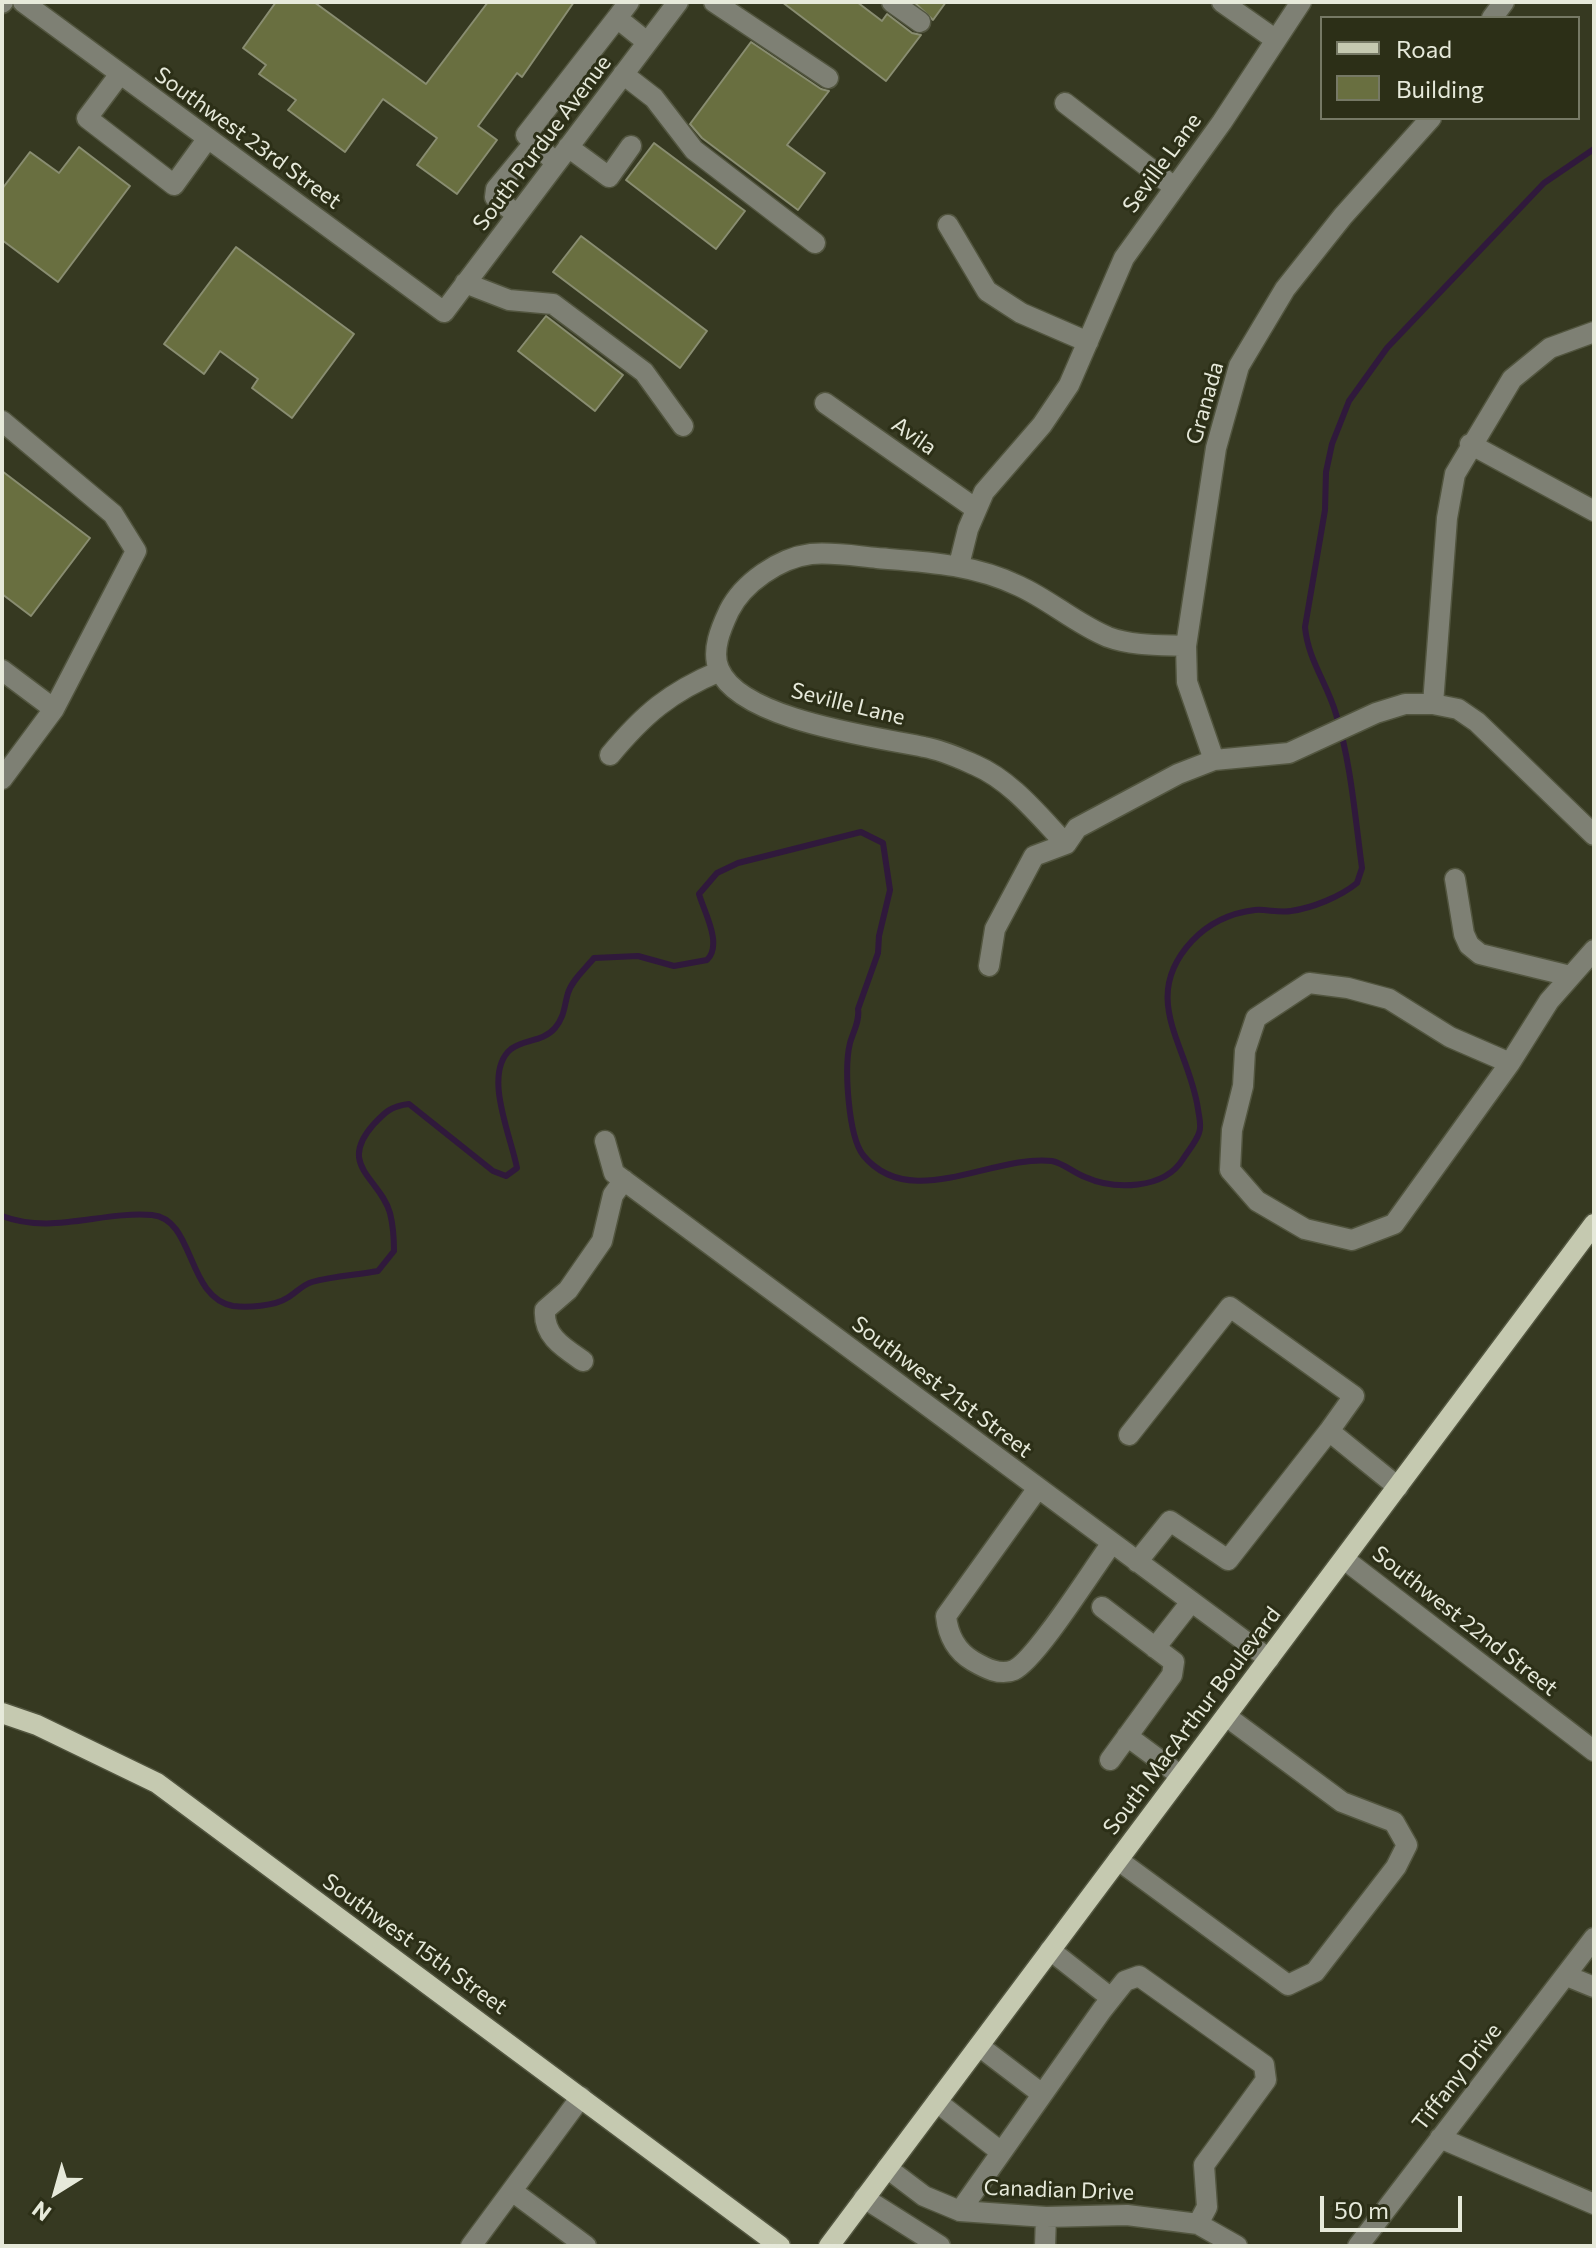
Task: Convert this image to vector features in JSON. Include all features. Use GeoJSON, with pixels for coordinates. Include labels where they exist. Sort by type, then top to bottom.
{"type":"FeatureCollection","features":[{"type":"Feature","properties":{"kind":"main road","name":"South MacArthur Boulevard"},"geometry":{"type":"LineString","coordinates":[[829,2246],[1594,1224]]}},
{"type":"Feature","properties":{"kind":"main road","name":"Southwest 15th Street"},"geometry":{"type":"LineString","coordinates":[[2,1713],[37,1725],[157,1783],[780,2246]]}},
{"type":"Feature","properties":{"kind":"street","name":"Southwest 23rd Street"},"geometry":{"type":"LineString","coordinates":[[23,2],[444,312]]}},
{"type":"Feature","properties":{"kind":"street"},"geometry":{"type":"LineString","coordinates":[[714,2],[828,78]]}},
{"type":"Feature","properties":{"kind":"street"},"geometry":{"type":"LineString","coordinates":[[892,2],[920,22]]}},
{"type":"Feature","properties":{"kind":"street"},"geometry":{"type":"LineString","coordinates":[[1222,2],[1276,40]]}},
{"type":"Feature","properties":{"kind":"street","name":"Seville Lane"},"geometry":{"type":"LineString","coordinates":[[959,565],[984,492],[1056,407],[1124,258],[1301,2]]}},
{"type":"Feature","properties":{"kind":"street","name":"South Purdue Avenue"},"geometry":{"type":"LineString","coordinates":[[444,312],[675,3]]}},
{"type":"Feature","properties":{"kind":"street"},"geometry":{"type":"LineString","coordinates":[[631,146],[609,177],[534,143],[526,135],[623,10],[647,42]]}},
{"type":"Feature","properties":{"kind":"street"},"geometry":{"type":"LineString","coordinates":[[120,74],[87,118],[174,185],[208,138]]}},
{"type":"Feature","properties":{"kind":"street"},"geometry":{"type":"LineString","coordinates":[[623,74],[654,98],[694,150],[815,243]]}},
{"type":"Feature","properties":{"kind":"street"},"geometry":{"type":"LineString","coordinates":[[1065,103],[1174,187]]}},
{"type":"Feature","properties":{"kind":"street","name":"Granada"},"geometry":{"type":"LineString","coordinates":[[1214,760],[1187,682],[1186,646],[1216,448],[1239,366],[1285,289],[1343,216],[1429,120]]}},
{"type":"Feature","properties":{"kind":"street"},"geometry":{"type":"LineString","coordinates":[[517,215],[495,197],[496,189],[534,143]]}},
{"type":"Feature","properties":{"kind":"street"},"geometry":{"type":"LineString","coordinates":[[948,225],[987,291],[1021,313],[1088,342]]}},
{"type":"Feature","properties":{"kind":"street"},"geometry":{"type":"LineString","coordinates":[[465,283],[509,300],[553,304],[644,372],[683,426]]}},
{"type":"Feature","properties":{"kind":"street"},"geometry":{"type":"LineString","coordinates":[[1433,704],[1449,496],[1470,444],[1512,379],[1528,364],[1550,348],[1594,332]]}},
{"type":"Feature","properties":{"kind":"street","name":"Avila"},"geometry":{"type":"LineString","coordinates":[[825,403],[976,509]]}},
{"type":"Feature","properties":{"kind":"street"},"geometry":{"type":"LineString","coordinates":[[2,421],[113,514],[136,551],[54,709],[2,779]]}},
{"type":"Feature","properties":{"kind":"street"},"geometry":{"type":"LineString","coordinates":[[1470,444],[1594,511]]}},
{"type":"Feature","properties":{"kind":"street"},"geometry":{"type":"LineString","coordinates":[[610,755],[639,719],[679,688],[720,671],[716,653],[731,607],[757,579],[790,559],[811,554],[959,565],[1019,586],[1110,638],[1141,644],[1186,646]]}},
{"type":"Feature","properties":{"kind":"street"},"geometry":{"type":"LineString","coordinates":[[2,670],[54,709]]}},
{"type":"Feature","properties":{"kind":"street","name":"Seville Lane"},"geometry":{"type":"LineString","coordinates":[[720,671],[760,704],[791,717],[857,735],[926,747],[978,766],[1004,783],[1066,844]]}},
{"type":"Feature","properties":{"kind":"street"},"geometry":{"type":"LineString","coordinates":[[989,966],[995,929],[1034,856],[1066,844],[1077,828],[1178,774],[1214,760],[1289,753],[1323,736],[1405,704],[1433,704],[1458,709],[1477,722],[1594,835]]}},
{"type":"Feature","properties":{"kind":"street"},"geometry":{"type":"LineString","coordinates":[[1455,879],[1469,945],[1480,954],[1570,976]]}},
{"type":"Feature","properties":{"kind":"street"},"geometry":{"type":"LineString","coordinates":[[1510,1063],[1450,1037],[1389,999],[1348,988],[1309,983],[1256,1018],[1245,1051],[1243,1086],[1232,1130],[1230,1170],[1257,1201],[1305,1229],[1352,1240],[1394,1224],[1510,1063],[1549,1001],[1594,950]]}},
{"type":"Feature","properties":{"kind":"street","name":"Southwest 21st Street"},"geometry":{"type":"LineString","coordinates":[[605,1141],[614,1173],[1269,1659]]}},
{"type":"Feature","properties":{"kind":"street"},"geometry":{"type":"LineString","coordinates":[[583,1361],[551,1335],[545,1323],[545,1310],[568,1290],[602,1241],[613,1195],[624,1180]]}},
{"type":"Feature","properties":{"kind":"street"},"geometry":{"type":"LineString","coordinates":[[1129,1435],[1230,1307],[1354,1396],[1228,1560],[1170,1521],[1137,1562]]}},
{"type":"Feature","properties":{"kind":"street"},"geometry":{"type":"LineString","coordinates":[[1329,1431],[1398,1487]]}},
{"type":"Feature","properties":{"kind":"street"},"geometry":{"type":"LineString","coordinates":[[1038,1488],[946,1616],[947,1631],[969,1659],[998,1673],[1014,1670],[1024,1662],[1112,1543]]}},
{"type":"Feature","properties":{"kind":"street","name":"Southwest 22nd Street"},"geometry":{"type":"LineString","coordinates":[[1344,1559],[1594,1751]]}},
{"type":"Feature","properties":{"kind":"street"},"geometry":{"type":"LineString","coordinates":[[1155,1648],[1191,1602]]}},
{"type":"Feature","properties":{"kind":"street"},"geometry":{"type":"LineString","coordinates":[[1102,1607],[1174,1662],[1172,1675],[1110,1760]]}},
{"type":"Feature","properties":{"kind":"street"},"geometry":{"type":"LineString","coordinates":[[1118,1860],[1288,1985],[1315,1972],[1396,1867],[1407,1845],[1394,1822],[1342,1802],[1226,1716]]}},
{"type":"Feature","properties":{"kind":"street"},"geometry":{"type":"LineString","coordinates":[[1127,1736],[1181,1776]]}},
{"type":"Feature","properties":{"kind":"street","name":"Tiffany Drive"},"geometry":{"type":"LineString","coordinates":[[1358,2246],[1594,1938]]}},
{"type":"Feature","properties":{"kind":"street"},"geometry":{"type":"LineString","coordinates":[[1050,1950],[1111,1998]]}},
{"type":"Feature","properties":{"kind":"street"},"geometry":{"type":"LineString","coordinates":[[960,2211],[1111,1998],[1125,1981],[1139,1976],[1264,2065],[1266,2080],[1204,2165],[1207,2207],[1198,2224]]}},
{"type":"Feature","properties":{"kind":"street"},"geometry":{"type":"LineString","coordinates":[[1567,1976],[1594,1987]]}},
{"type":"Feature","properties":{"kind":"street"},"geometry":{"type":"LineString","coordinates":[[979,2046],[1042,2094]]}},
{"type":"Feature","properties":{"kind":"street"},"geometry":{"type":"LineString","coordinates":[[471,2246],[581,2097]]}},
{"type":"Feature","properties":{"kind":"street"},"geometry":{"type":"LineString","coordinates":[[937,2102],[1001,2152]]}},
{"type":"Feature","properties":{"kind":"street"},"geometry":{"type":"LineString","coordinates":[[1440,2138],[1594,2204]]}},
{"type":"Feature","properties":{"kind":"street","name":"Canadian Drive"},"geometry":{"type":"LineString","coordinates":[[887,2168],[924,2196],[960,2211],[1046,2217],[1127,2215],[1198,2224],[1237,2246]]}},
{"type":"Feature","properties":{"kind":"street"},"geometry":{"type":"LineString","coordinates":[[512,2191],[586,2246]]}},
{"type":"Feature","properties":{"kind":"street"},"geometry":{"type":"LineString","coordinates":[[864,2198],[940,2246]]}},
{"type":"Feature","properties":{"kind":"street"},"geometry":{"type":"LineString","coordinates":[[1045,2246],[1046,2217]]}},
{"type":"Feature","properties":{"kind":"building"},"geometry":{"type":"Polygon","coordinates":[[[276,2],[314,2],[426,84],[488,2],[574,2],[522,77],[517,73],[478,126],[497,140],[457,194],[417,165],[437,138],[383,99],[345,152],[288,110],[296,100],[259,74],[266,65],[243,48],[276,2]]]}},
{"type":"Feature","properties":{"kind":"building"},"geometry":{"type":"Polygon","coordinates":[[[782,2],[857,2],[882,21],[887,14],[912,33],[921,35],[886,81],[782,2]]]}},
{"type":"Feature","properties":{"kind":"building"},"geometry":{"type":"Polygon","coordinates":[[[914,2],[946,2],[933,20],[914,2]]]}},
{"type":"Feature","properties":{"kind":"building"},"geometry":{"type":"Polygon","coordinates":[[[751,42],[821,89],[829,91],[787,145],[825,173],[798,210],[702,138],[690,124],[751,42]]]}},
{"type":"Feature","properties":{"kind":"building"},"geometry":{"type":"Polygon","coordinates":[[[654,143],[745,211],[716,249],[626,180],[654,143]]]}},
{"type":"Feature","properties":{"kind":"building"},"geometry":{"type":"Polygon","coordinates":[[[79,147],[130,186],[58,282],[2,240],[2,189],[30,152],[59,173],[79,147]]]}},
{"type":"Feature","properties":{"kind":"building"},"geometry":{"type":"Polygon","coordinates":[[[581,236],[707,331],[680,368],[553,272],[581,236]]]}},
{"type":"Feature","properties":{"kind":"building"},"geometry":{"type":"Polygon","coordinates":[[[236,247],[354,334],[292,418],[252,388],[258,379],[220,351],[204,374],[164,344],[236,247]]]}},
{"type":"Feature","properties":{"kind":"building"},"geometry":{"type":"Polygon","coordinates":[[[546,316],[623,375],[595,411],[518,351],[546,316]]]}},
{"type":"Feature","properties":{"kind":"building"},"geometry":{"type":"Polygon","coordinates":[[[2,471],[90,538],[31,616],[2,594],[2,471]]]}},
{"type":"Feature","properties":{"kind":"waterway"},"geometry":{"type":"LineString","coordinates":[[2,1216],[39,1223],[133,1215],[152,1215],[166,1220],[184,1243],[207,1289],[218,1300],[233,1306],[275,1303],[312,1282],[378,1271],[394,1251],[392,1222],[385,1201],[364,1171],[359,1151],[363,1139],[381,1117],[393,1108],[409,1104],[493,1171],[506,1176],[517,1168],[501,1106],[499,1073],[503,1060],[511,1049],[545,1036],[555,1028],[570,988],[594,958],[638,956],[674,966],[707,960],[713,937],[699,894],[717,873],[738,863],[861,832],[883,843],[890,890],[878,953],[858,1009],[848,1054],[851,1117],[863,1155],[882,1172],[904,1179],[928,1181],[1029,1161],[1056,1162],[1085,1177],[1110,1184],[1138,1184],[1164,1177],[1183,1159],[1196,1140],[1200,1127],[1193,1086],[1171,1023],[1168,1003],[1169,983],[1176,962],[1198,935],[1220,920],[1246,911],[1299,910],[1317,905],[1357,883],[1362,868],[1341,733],[1310,650],[1305,627],[1325,510],[1326,472],[1332,444],[1349,401],[1387,348],[1544,183],[1594,149]]}}]}
